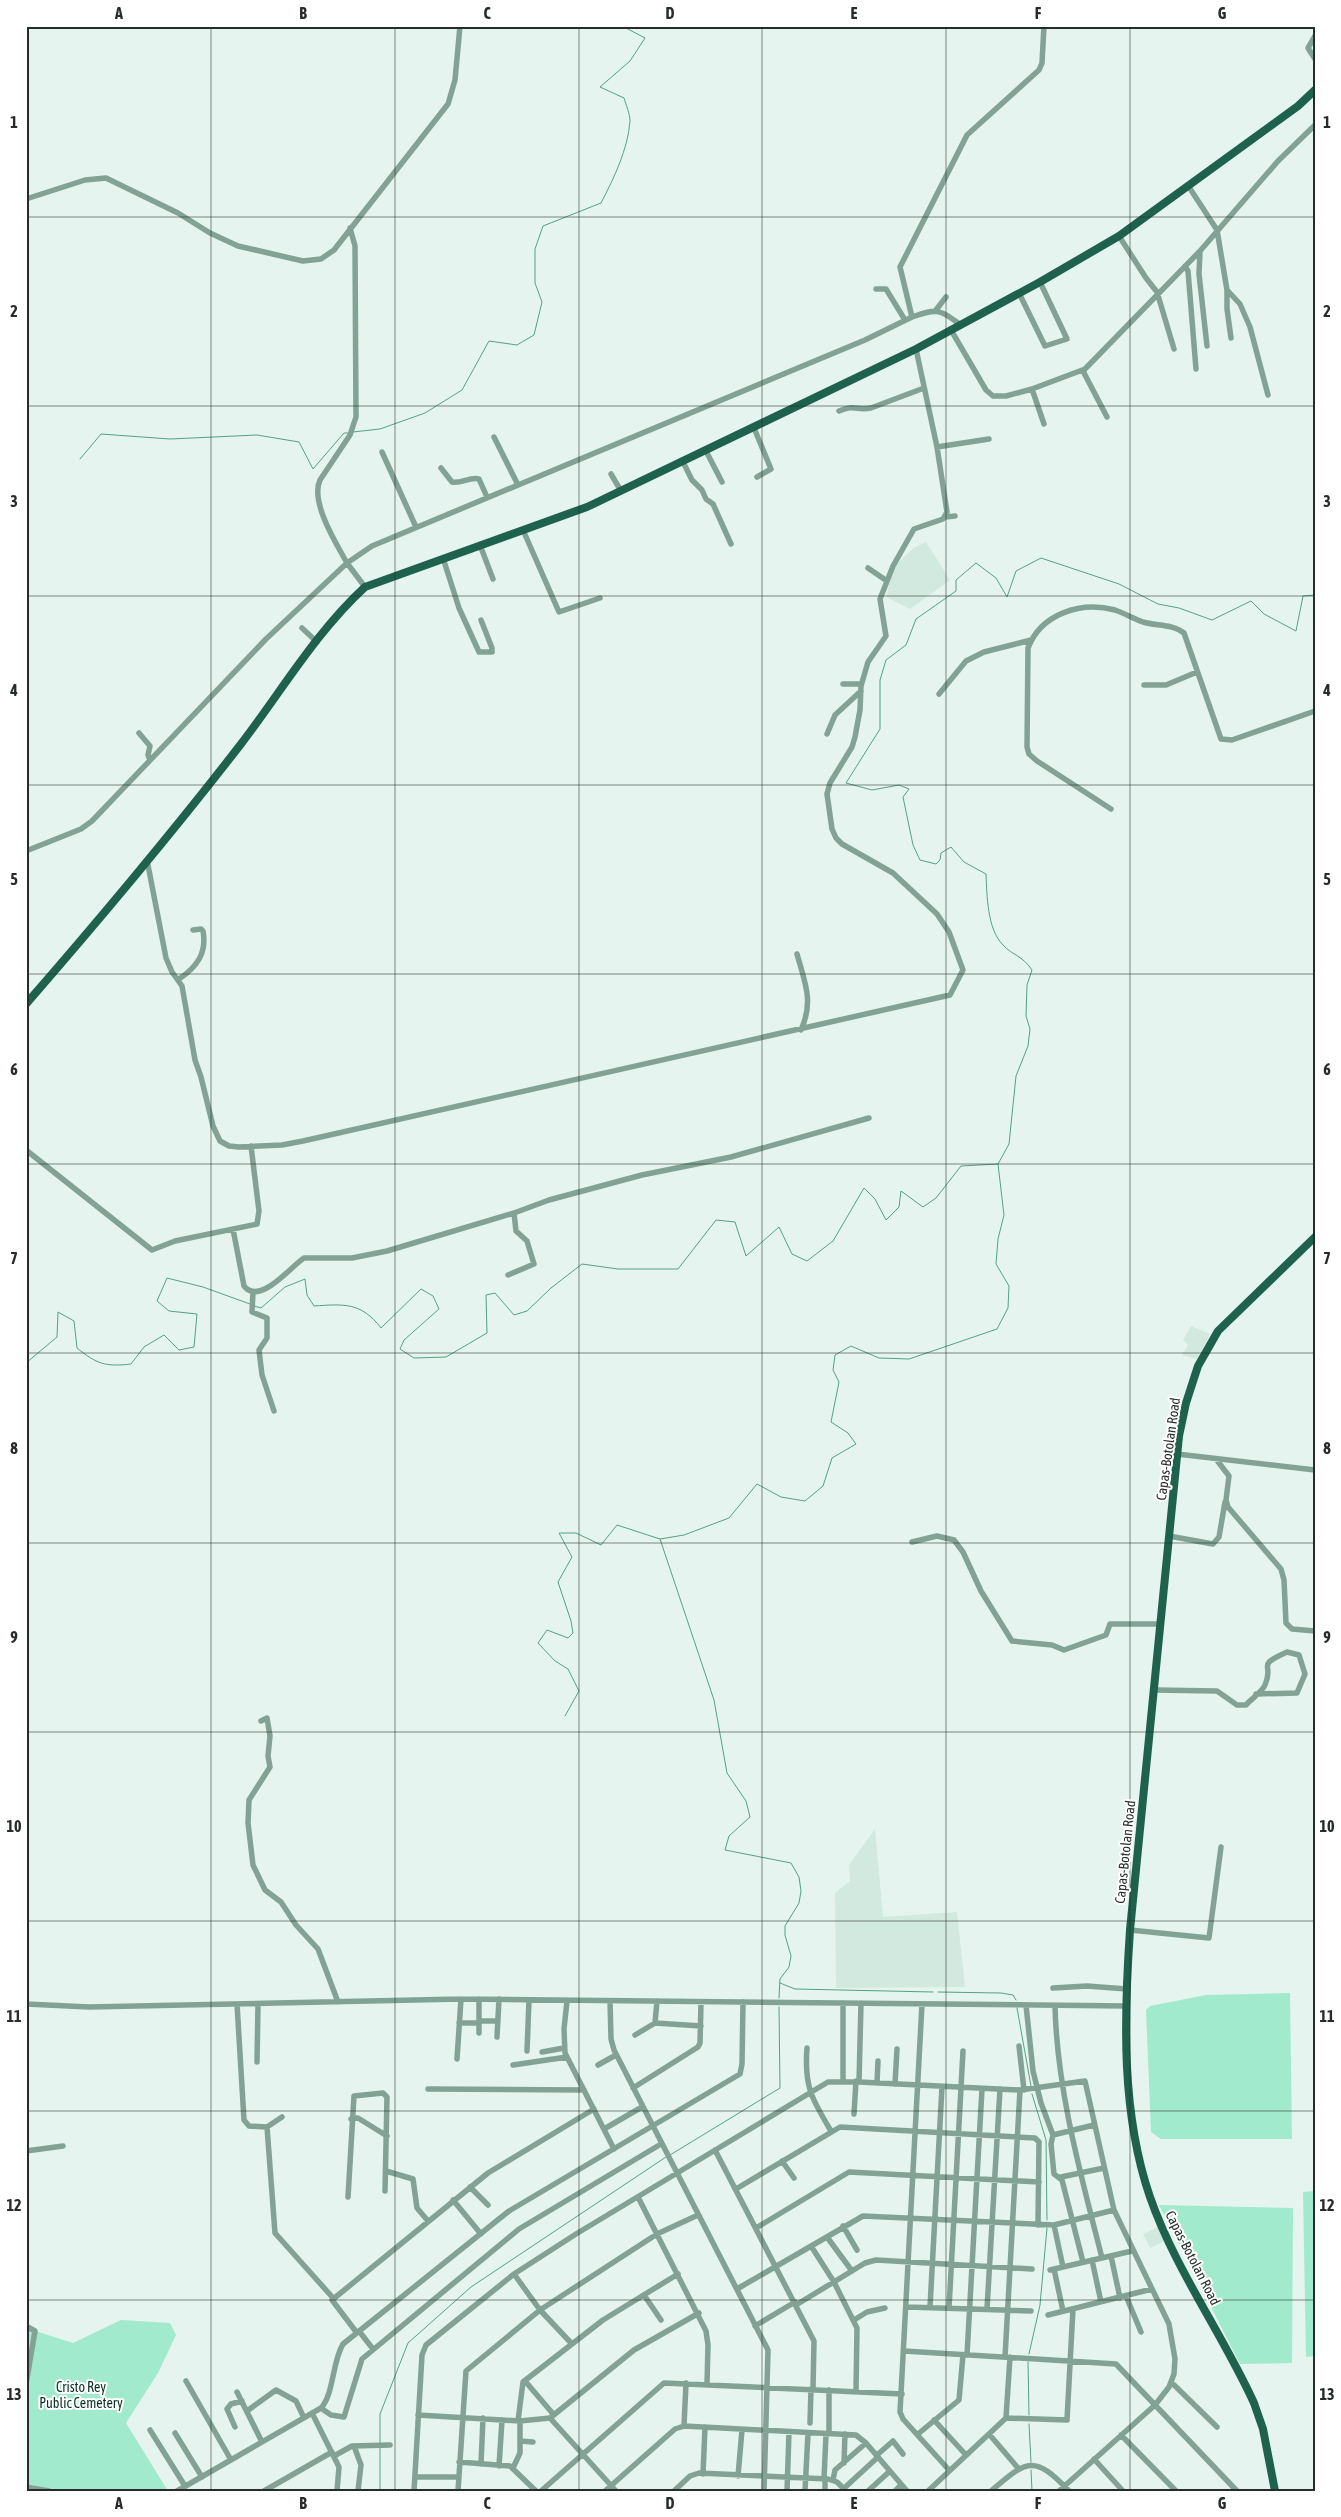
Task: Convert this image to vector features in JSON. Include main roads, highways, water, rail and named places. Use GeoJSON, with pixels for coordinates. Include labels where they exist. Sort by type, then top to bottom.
{"type":"FeatureCollection","features":[{"type":"Feature","properties":{"kind":"main road"},"geometry":{"type":"LineString","coordinates":[[26,1004],[148,860],[242,743],[317,642],[341,612],[365,587],[587,508],[916,349],[1040,282],[1119,236],[1189,188],[1298,106],[1315,90]]}},
{"type":"Feature","properties":{"kind":"main road","name":"Capas-Botolan Road"},"geometry":{"type":"LineString","coordinates":[[1275,2491],[1270,2457],[1259,2417],[1244,2381],[1169,2242],[1142,2173],[1133,2120],[1126,2006],[1130,1930],[1160,1624],[1178,1454],[1188,1394],[1198,1366],[1211,1340],[1235,1312],[1315,1237]]}},
{"type":"Feature","properties":{"kind":"waterway"},"geometry":{"type":"LineString","coordinates":[[353,432],[380,429],[425,413],[462,390],[489,341],[517,345],[534,335],[542,302],[535,283],[535,249],[543,226],[601,203],[623,153],[629,132],[629,112],[624,98],[600,87],[630,61],[645,38],[626,28],[626,26]]}},
{"type":"Feature","properties":{"kind":"waterway"},"geometry":{"type":"LineString","coordinates":[[80,459],[101,434],[170,439],[257,435],[299,442],[313,469],[344,433],[349,433]]}},
{"type":"Feature","properties":{"kind":"waterway"},"geometry":{"type":"LineString","coordinates":[[254,1306],[261,1308],[285,1287],[305,1279],[307,1295],[314,1306],[351,1306],[366,1313],[381,1328],[421,1289],[433,1296],[439,1309],[404,1340],[400,1349],[414,1358],[446,1357],[487,1333],[486,1295],[495,1293],[514,1315],[527,1311],[551,1288],[582,1264],[618,1269],[678,1269],[716,1220],[735,1222],[746,1256],[779,1227],[792,1254],[807,1261],[833,1241],[864,1188],[875,1199],[886,1220],[899,1207],[901,1191],[923,1207],[936,1198],[961,1166],[998,1164],[1009,1144],[1016,1076],[1028,1046],[1030,1029],[1026,1016],[1027,985],[1032,970],[1025,961],[1003,945],[994,930],[989,911],[986,874],[964,862],[951,847],[941,853],[940,860],[936,864],[920,860],[913,845],[903,797],[909,789],[899,785],[872,790],[846,783],[880,729],[880,680],[886,660],[906,645],[916,619],[956,591],[956,580],[976,563],[996,578],[1007,597],[1016,571],[1041,558],[1119,584],[1158,604],[1179,608],[1212,620],[1251,601],[1264,614],[1296,631],[1303,596],[1315,595]]}},
{"type":"Feature","properties":{"kind":"waterway"},"geometry":{"type":"LineString","coordinates":[[565,1716],[579,1691],[568,1669],[555,1661],[538,1643],[547,1630],[568,1638],[573,1633],[558,1582],[572,1557],[559,1533],[576,1533],[601,1545],[617,1525],[660,1539],[684,1535],[729,1518],[757,1484],[781,1497],[805,1501],[823,1486],[832,1458],[856,1444],[848,1433],[831,1422],[839,1382],[833,1370],[835,1355],[851,1346],[879,1358],[909,1359],[997,1329],[1008,1308],[1009,1286],[996,1264],[998,1239],[1004,1215],[998,1164]]}},
{"type":"Feature","properties":{"kind":"waterway"},"geometry":{"type":"LineString","coordinates":[[26,1363],[57,1337],[58,1312],[74,1321],[77,1348],[90,1358],[102,1363],[114,1365],[131,1364],[144,1347],[164,1335],[179,1350],[194,1347],[197,1314],[169,1311],[157,1301],[167,1278],[203,1287],[250,1304]]}},
{"type":"Feature","properties":{"kind":"waterway"},"geometry":{"type":"LineString","coordinates":[[660,1539],[714,1700],[727,1773],[746,1801],[750,1817],[729,1836],[725,1850],[791,1863],[799,1877],[801,1891],[799,1903],[785,1926],[785,1935],[791,1956],[789,1967],[780,1979],[779,1998]]}},
{"type":"Feature","properties":{"kind":"waterway"},"geometry":{"type":"LineString","coordinates":[[780,1983],[795,1989],[933,1992]]}},
{"type":"Feature","properties":{"kind":"waterway"},"geometry":{"type":"LineString","coordinates":[[938,1992],[1001,1993],[1013,1995],[1016,2000]]}},
{"type":"Feature","properties":{"kind":"waterway"},"geometry":{"type":"LineString","coordinates":[[670,2155],[780,2088],[779,2007]]}},
{"type":"Feature","properties":{"kind":"waterway"},"geometry":{"type":"LineString","coordinates":[[1017,2008],[1031,2086]]}},
{"type":"Feature","properties":{"kind":"waterway"},"geometry":{"type":"LineString","coordinates":[[1032,2094],[1046,2140],[1047,2220]]}},
{"type":"Feature","properties":{"kind":"waterway"},"geometry":{"type":"LineString","coordinates":[[380,2443],[380,2414],[408,2343],[471,2287],[666,2157]]}},
{"type":"Feature","properties":{"kind":"waterway"},"geometry":{"type":"LineString","coordinates":[[1029,2354],[1040,2305],[1047,2228]]}},
{"type":"Feature","properties":{"kind":"waterway"},"geometry":{"type":"LineString","coordinates":[[1028,2362],[1029,2415]]}},
{"type":"Feature","properties":{"kind":"waterway"},"geometry":{"type":"LineString","coordinates":[[1029,2424],[1031,2462]]}},
{"type":"Feature","properties":{"kind":"waterway"},"geometry":{"type":"LineString","coordinates":[[380,2447],[380,2491]]}},
{"type":"Feature","properties":{"kind":"waterway"},"geometry":{"type":"LineString","coordinates":[[1031,2470],[1032,2491]]}},
{"type":"Feature","properties":{"kind":"park label","name":"Cristo Rey Public Cemetery"},"geometry":{"type":"Point","coordinates":[81,2396]}}]}
